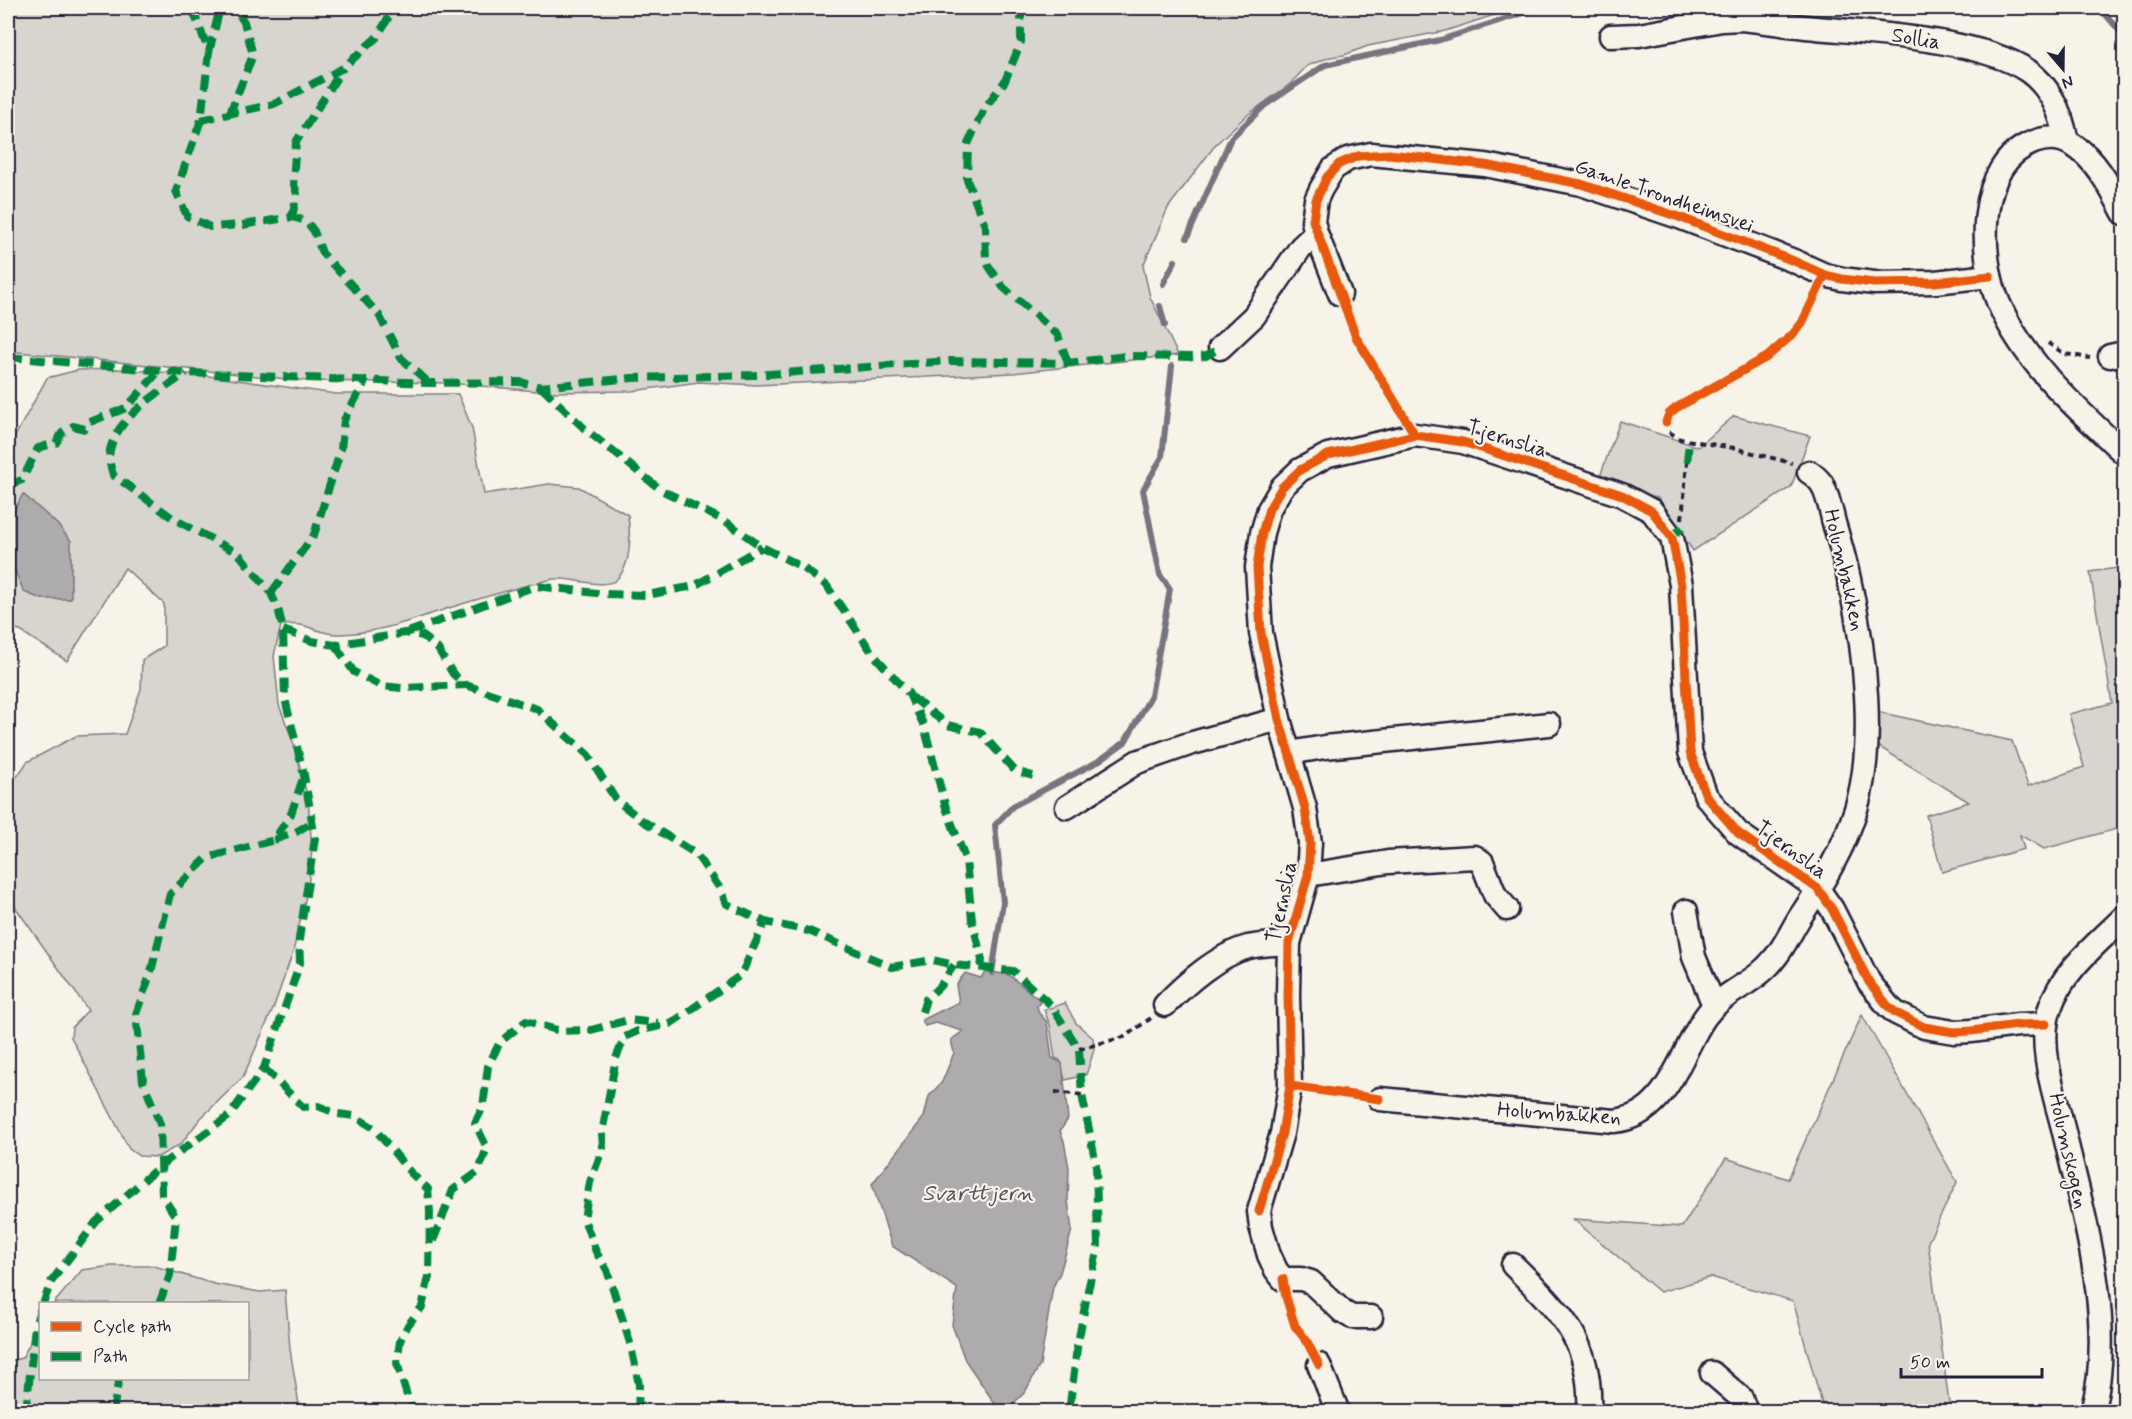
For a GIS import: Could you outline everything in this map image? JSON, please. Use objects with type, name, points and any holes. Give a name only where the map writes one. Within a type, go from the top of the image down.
[{"type":"street","name":"Sollia","points":[[1611,36],[1639,35],[1722,20],[1742,19],[1886,34],[1970,49],[2004,59],[2028,71],[2036,78],[2048,91],[2058,108],[2067,142]]},
{"type":"street","points":[[2124,213],[2092,162],[2067,142],[2050,138],[2029,144],[2013,155],[1999,174],[1990,200],[1984,230],[1984,244],[1990,276],[1999,304],[2023,346],[2048,378],[2124,453]]},
{"type":"street","name":"Gamle Trondheimsvei","points":[[1340,294],[1313,221],[1316,200],[1334,169],[1348,159],[1389,154],[1485,165],[1581,184],[1679,217],[1825,275],[1842,279],[1874,283],[1935,282],[1990,276]]},
{"type":"street","points":[[1220,348],[1254,316],[1301,247],[1316,232]]},
{"type":"street","name":"Tjernslia","points":[[1371,1317],[1352,1317],[1343,1312],[1311,1281],[1283,1279],[1276,1270],[1266,1248],[1259,1211],[1282,1133],[1290,1086],[1289,943],[1308,875],[1310,843],[1305,808],[1279,719],[1261,633],[1257,567],[1262,533],[1269,509],[1281,488],[1300,470],[1328,455],[1415,435],[1463,442],[1622,495],[1652,511],[1672,538],[1682,585],[1690,752],[1706,796],[1738,833],[1818,889],[1832,909],[1869,982],[1888,1006],[1911,1022],[1954,1032],[2046,1024]]},
{"type":"street","name":"Holumbakken","points":[[1380,1099],[1614,1121],[1627,1120],[1648,1107],[1670,1082],[1698,1029],[1714,1005],[1760,974],[1773,961],[1833,864],[1856,809],[1866,758],[1866,717],[1860,639],[1848,570],[1826,493],[1816,477],[1809,472]]},
{"type":"street","points":[[1067,807],[1137,762],[1189,744],[1279,719]]},
{"type":"street","points":[[1289,753],[1549,724]]},
{"type":"street","points":[[1308,875],[1388,862],[1475,857],[1482,862],[1495,895],[1507,909]]},
{"type":"street","points":[[1686,911],[1694,957],[1714,1005]]},
{"type":"street","name":"Holumskogen","points":[[2092,1412],[2100,1358],[2098,1303],[2082,1208],[2052,1082],[2046,1046],[2046,1024],[2050,1004],[2065,980],[2124,917]]},
{"type":"street","points":[[1165,1005],[1183,986],[1228,955],[1247,947],[1289,943]]},
{"type":"street","points":[[1513,1265],[1555,1307],[1580,1346],[1588,1384],[1589,1412]]},
{"type":"street","points":[[1319,1365],[1338,1412]]},
{"type":"street","points":[[1712,1373],[1741,1398],[1746,1412]]},
{"type":"path","points":[[2012,328],[2027,330],[2056,349],[2074,357],[2117,355]]},
{"type":"path","points":[[1667,418],[1668,432],[1680,439],[1776,458],[1802,466],[1809,472]]},
{"type":"path","points":[[1682,526],[1687,462]]},
{"type":"path","points":[[1079,1049],[1124,1037],[1140,1027],[1165,1005]]},
{"type":"path","points":[[1055,1092],[1082,1095]]},
{"type":"shaded area","points":[[8,8],[1516,8],[1445,31],[1368,46],[1307,66],[1290,84],[1246,116],[1216,144],[1168,208],[1143,266],[1150,297],[1178,355],[1013,373],[757,385],[699,382],[632,391],[547,392],[449,383],[308,381],[8,351]]},
{"type":"shaded area","points":[[117,369],[201,375],[336,394],[458,394],[472,428],[484,494],[549,484],[579,487],[628,515],[629,531],[628,558],[616,580],[610,583],[553,579],[367,632],[333,634],[300,625],[281,625],[274,656],[279,705],[295,747],[308,799],[312,849],[308,887],[293,952],[273,1009],[243,1077],[200,1119],[181,1144],[158,1157],[139,1156],[129,1149],[71,1037],[72,1027],[88,1010],[11,901],[8,886],[8,790],[27,762],[76,736],[125,734],[141,689],[142,660],[164,646],[164,604],[125,568],[67,661],[8,623],[8,449],[47,378],[78,370]]},
{"type":"shaded area","points":[[1734,416],[1810,436],[1791,487],[1693,551],[1658,498],[1599,479],[1620,421],[1698,447]]},
{"type":"shaded area","points":[[2124,567],[2124,827],[2044,849],[2020,835],[2024,849],[1942,872],[1926,815],[1969,802],[1876,745],[1873,711],[2012,741],[2028,786],[2084,767],[2069,714],[2112,703],[2090,572]]},
{"type":"shaded area","points":[[1065,1003],[1076,1023],[1093,1038],[1094,1050],[1086,1075],[1065,1080],[1060,1060],[1055,1058],[1050,1025],[1044,1010]]},
{"type":"shaded area","points":[[1862,1015],[1957,1182],[1928,1242],[1950,1411],[1824,1411],[1793,1301],[1711,1277],[1660,1292],[1573,1219],[1682,1227],[1726,1158],[1788,1179]]},
{"type":"shaded area","points":[[112,1266],[154,1266],[214,1284],[260,1292],[285,1290],[290,1349],[300,1411],[8,1411],[8,1361],[22,1358],[39,1326],[39,1380],[249,1380],[249,1302],[55,1302],[82,1270]]},
{"type":"water","points":[[23,494],[58,525],[71,541],[71,599],[41,599],[24,592],[8,554],[8,522]]},
{"type":"water","name":"Svarttjern","points":[[985,971],[1009,975],[1041,1001],[1037,1006],[1039,1013],[1047,1022],[1052,1058],[1062,1063],[1068,1119],[1060,1131],[1069,1168],[1068,1201],[1072,1230],[1060,1273],[1053,1287],[1040,1365],[1025,1392],[1005,1412],[1000,1411],[965,1360],[952,1325],[957,1288],[892,1246],[872,1184],[924,1117],[929,1096],[942,1082],[954,1053],[951,1040],[963,1031],[935,1023],[925,1026],[922,1020],[959,1002],[956,985],[965,973],[981,978]]},
{"type":"waterway","points":[[1187,238],[1231,138],[1264,106],[1325,65],[1440,40],[1539,8]]},
{"type":"waterway","points":[[2100,8],[2124,36]]},
{"type":"waterway","points":[[1163,284],[1175,261]]},
{"type":"waterway","points":[[1160,306],[1165,325]]},
{"type":"waterway","points":[[992,973],[1003,902],[995,825],[1013,806],[1097,762],[1125,742],[1151,696],[1170,589],[1160,575],[1143,490],[1162,457],[1172,366]]},
{"type":"marked path","points":[[192,8],[209,52],[201,120],[176,191],[187,216],[210,227],[242,225],[292,217],[306,221],[314,231],[322,253],[379,315],[401,358],[429,383]]},
{"type":"marked path","points":[[209,52],[218,16],[217,8]]},
{"type":"marked path","points":[[229,115],[253,55],[244,22],[235,8]]},
{"type":"marked path","points":[[201,120],[274,104],[343,68],[377,37],[390,15],[402,8]]},
{"type":"marked path","points":[[1015,8],[1021,14],[1021,42],[1005,81],[984,109],[968,144],[967,180],[985,226],[986,262],[1003,287],[1058,335],[1068,363]]},
{"type":"marked path","points":[[292,217],[297,194],[293,181],[296,142],[343,68]]},
{"type":"marked path","points":[[8,357],[186,373],[429,383],[520,382],[541,387],[632,378],[755,375],[950,361],[1068,363],[1125,356],[1192,357],[1206,356],[1220,348]]},
{"type":"marked path","points":[[8,485],[22,480],[38,448],[56,443],[62,433],[73,426],[85,429],[90,422],[126,408],[160,370]]},
{"type":"marked path","points":[[44,1302],[51,1282],[96,1222],[161,1165],[229,1116],[264,1068],[300,963],[299,939],[315,838],[304,775],[285,699],[283,630],[279,612],[271,593],[239,554],[174,519],[113,475],[109,462],[112,444],[127,419],[186,373]]},
{"type":"marked path","points":[[271,593],[314,535],[341,449],[344,420],[366,380]]},
{"type":"marked path","points":[[541,387],[585,429],[661,490],[725,521],[762,547],[802,567],[827,586],[873,654],[909,694],[924,726],[946,808],[966,861],[972,920],[982,960],[981,967]]},
{"type":"marked path","points":[[1687,462],[1689,442]]},
{"type":"marked path","points":[[1672,538],[1682,527]]},
{"type":"marked path","points":[[408,632],[536,586],[606,594],[647,595],[694,586],[762,547]]},
{"type":"marked path","points":[[283,630],[312,641],[335,645],[405,633],[423,636],[438,649],[453,674],[466,685],[537,709],[588,755],[616,800],[643,821],[696,854],[719,887],[727,904],[765,922],[809,931],[892,967],[932,960],[954,965],[1013,971],[1051,1005],[1079,1049],[1082,1095],[1096,1164],[1098,1248],[1077,1348],[1069,1412]]},
{"type":"marked path","points":[[335,645],[354,672],[381,686],[402,688],[466,685]]},
{"type":"marked path","points":[[912,697],[947,725],[980,732],[1015,771],[1033,776]]},
{"type":"marked path","points":[[160,1302],[170,1275],[176,1217],[162,1196],[160,1124],[143,1081],[136,1014],[151,972],[170,894],[207,858],[274,840],[291,814],[304,775]]},
{"type":"marked path","points":[[274,840],[296,832],[314,821]]},
{"type":"marked path","points":[[638,1412],[639,1385],[631,1346],[607,1270],[596,1252],[584,1219],[590,1182],[603,1148],[602,1133],[616,1058],[625,1037],[638,1031],[670,1024],[741,975],[765,922]]},
{"type":"marked path","points":[[922,1012],[926,999],[940,986],[954,965]]},
{"type":"marked path","points":[[433,1241],[453,1190],[478,1172],[487,1148],[475,1123],[483,1107],[488,1066],[500,1042],[526,1021],[560,1031],[591,1030],[628,1020],[658,1023]]},
{"type":"marked path","points":[[264,1068],[303,1107],[318,1106],[338,1114],[354,1116],[374,1128],[410,1172],[428,1189],[429,1277],[422,1307],[408,1325],[400,1341],[397,1363],[412,1412]]},
{"type":"marked path","points":[[26,1412],[35,1326],[39,1313]]},
{"type":"marked path","points":[[115,1412],[119,1380]]},
{"type":"cycle path","points":[[1415,435],[1356,337],[1313,221],[1316,200],[1327,177],[1339,164],[1358,156],[1389,154],[1485,165],[1581,184],[1679,217],[1825,275],[1842,279],[1874,283],[1935,282],[1990,276]]},
{"type":"cycle path","points":[[1666,422],[1669,414],[1676,408],[1767,357],[1793,334],[1802,323],[1825,275]]},
{"type":"cycle path","points":[[1259,1211],[1282,1133],[1290,1086],[1289,943],[1308,875],[1310,843],[1305,808],[1279,719],[1261,633],[1257,567],[1262,533],[1269,509],[1282,487],[1300,470],[1328,455],[1415,435],[1463,442],[1622,495],[1652,511],[1672,538],[1681,585],[1690,752],[1706,796],[1738,833],[1818,889],[1832,909],[1869,982],[1896,1013],[1924,1027],[1954,1032],[2046,1024]]},
{"type":"cycle path","points":[[1290,1086],[1380,1099]]},
{"type":"cycle path","points":[[1283,1279],[1295,1326],[1306,1340],[1319,1365]]}]
